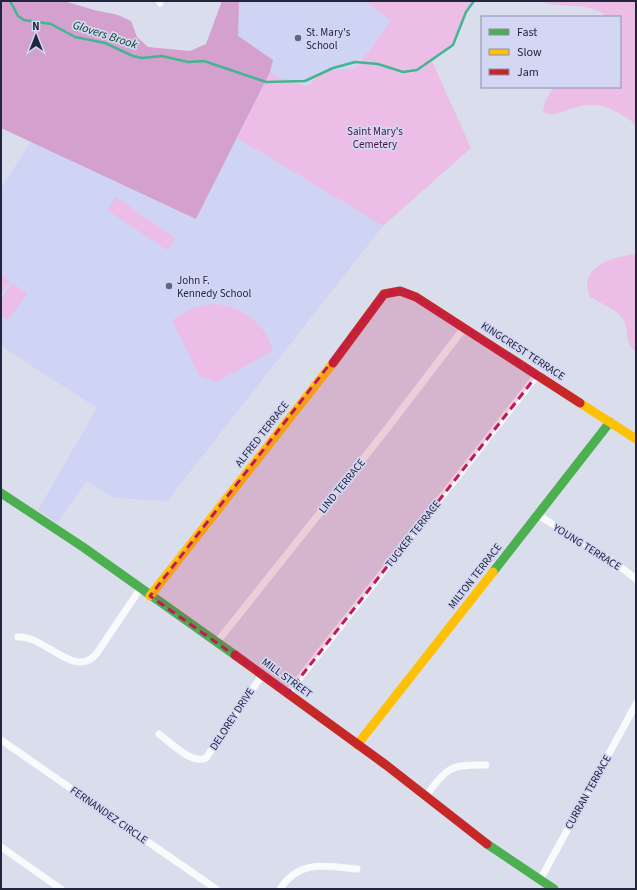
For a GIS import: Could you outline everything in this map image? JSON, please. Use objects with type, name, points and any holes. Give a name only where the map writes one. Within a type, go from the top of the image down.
[{"type":"street","name":"KINGCREST TERRACE","points":[[394,290],[404,290],[416,297],[538,374],[636,440]]},
{"type":"street","name":"ALFRED TERRACE","points":[[150,596],[326,373],[384,294],[394,290]]},
{"type":"street","name":"LIND TERRACE","points":[[217,642],[386,430],[464,328]]},
{"type":"street","name":"TUCKER TERRACE","points":[[288,693],[538,374]]},
{"type":"street","name":"MILTON TERRACE","points":[[358,745],[610,422]]},
{"type":"street","name":"MILL STREET","points":[[1,493],[83,547],[140,589],[262,674],[494,848],[554,889]]},
{"type":"street","name":"YOUNG TERRACE","points":[[538,515],[614,562],[636,579]]},
{"type":"street","points":[[18,638],[30,638],[38,641],[75,663],[86,662],[97,653],[140,589]]},
{"type":"street","name":"DELOREY DRIVE","points":[[159,734],[191,757],[199,760],[206,758],[262,674]]},
{"type":"street","name":"CURRAN TERRACE","points":[[540,880],[636,704]]},
{"type":"street","name":"FERNANDEZ CIRCLE","points":[[1,740],[216,889]]},
{"type":"street","points":[[426,796],[443,773],[448,769],[459,766],[486,765]]},
{"type":"street","points":[[1,847],[61,889]]},
{"type":"street","points":[[280,889],[285,881],[295,872],[306,867],[331,866],[357,869]]},
{"type":"highlighted area","points":[[404,290],[538,374],[288,693],[150,596],[384,294]]},
{"type":"shaded area","points":[[1,1],[64,1],[118,15],[131,21],[137,37],[148,47],[190,51],[206,44],[222,1],[239,1],[238,36],[273,60],[270,72],[196,219],[1,128]]},
{"type":"shaded area","name":"St. Mary's School","points":[[226,1],[365,1],[391,21],[356,68],[325,71],[310,84],[302,85],[291,80],[281,79],[275,74],[267,73],[245,60]]},
{"type":"shaded area","name":"John F. Kennedy School","points":[[237,138],[383,226],[167,501],[114,498],[87,481],[57,523],[38,510],[97,408],[1,346],[1,188],[32,140],[196,219]]},
{"type":"green space","name":"Saint Mary's Cemetery","points":[[365,1],[474,1],[466,12],[453,45],[432,61],[471,148],[383,226],[237,138],[270,72],[281,79],[288,79],[305,86],[310,84],[323,72],[356,68],[391,21]]},
{"type":"green space","points":[[539,1],[636,1],[636,127],[625,117],[608,108],[597,105],[580,106],[555,114],[543,112],[545,101],[553,88],[621,88],[621,16],[606,16],[600,12],[583,7],[548,4]]},
{"type":"green space","points":[[116,197],[175,238],[167,250],[107,210]]},
{"type":"green space","points":[[636,254],[636,352],[629,344],[623,319],[617,312],[589,296],[587,284],[589,276],[599,265],[621,256]]},
{"type":"green space","points":[[1,275],[10,281],[1,293]]},
{"type":"green space","points":[[12,283],[27,293],[8,320],[1,316],[1,299]]},
{"type":"green space","points":[[215,304],[235,309],[252,318],[265,333],[273,351],[216,382],[199,376],[172,320],[192,308]]},
{"type":"waterway","name":"Glovers Brook","points":[[10,1],[18,16],[24,20],[51,24],[75,37],[105,43],[133,56],[142,58],[162,56],[188,62],[204,61],[266,82],[305,81],[333,68],[355,62],[378,64],[403,72],[417,70],[453,45],[466,12],[474,1]]},
{"type":"traffic: fast","points":[[493,572],[610,422]]},
{"type":"traffic: fast","points":[[1,493],[83,547],[235,655]]},
{"type":"traffic: fast","points":[[487,844],[554,889]]},
{"type":"traffic: slow","points":[[150,596],[333,363]]},
{"type":"traffic: slow","points":[[580,403],[636,439]]},
{"type":"traffic: slow","points":[[357,745],[493,572]]},
{"type":"traffic: jam","points":[[333,363],[384,294],[400,291],[416,297],[580,403]]},
{"type":"traffic: jam","points":[[235,655],[386,765],[487,844]]},
{"type":"place","name":"St. Mary's School","points":[[298,38]]},
{"type":"place","name":"John F. Kennedy School","points":[[169,286]]}]
